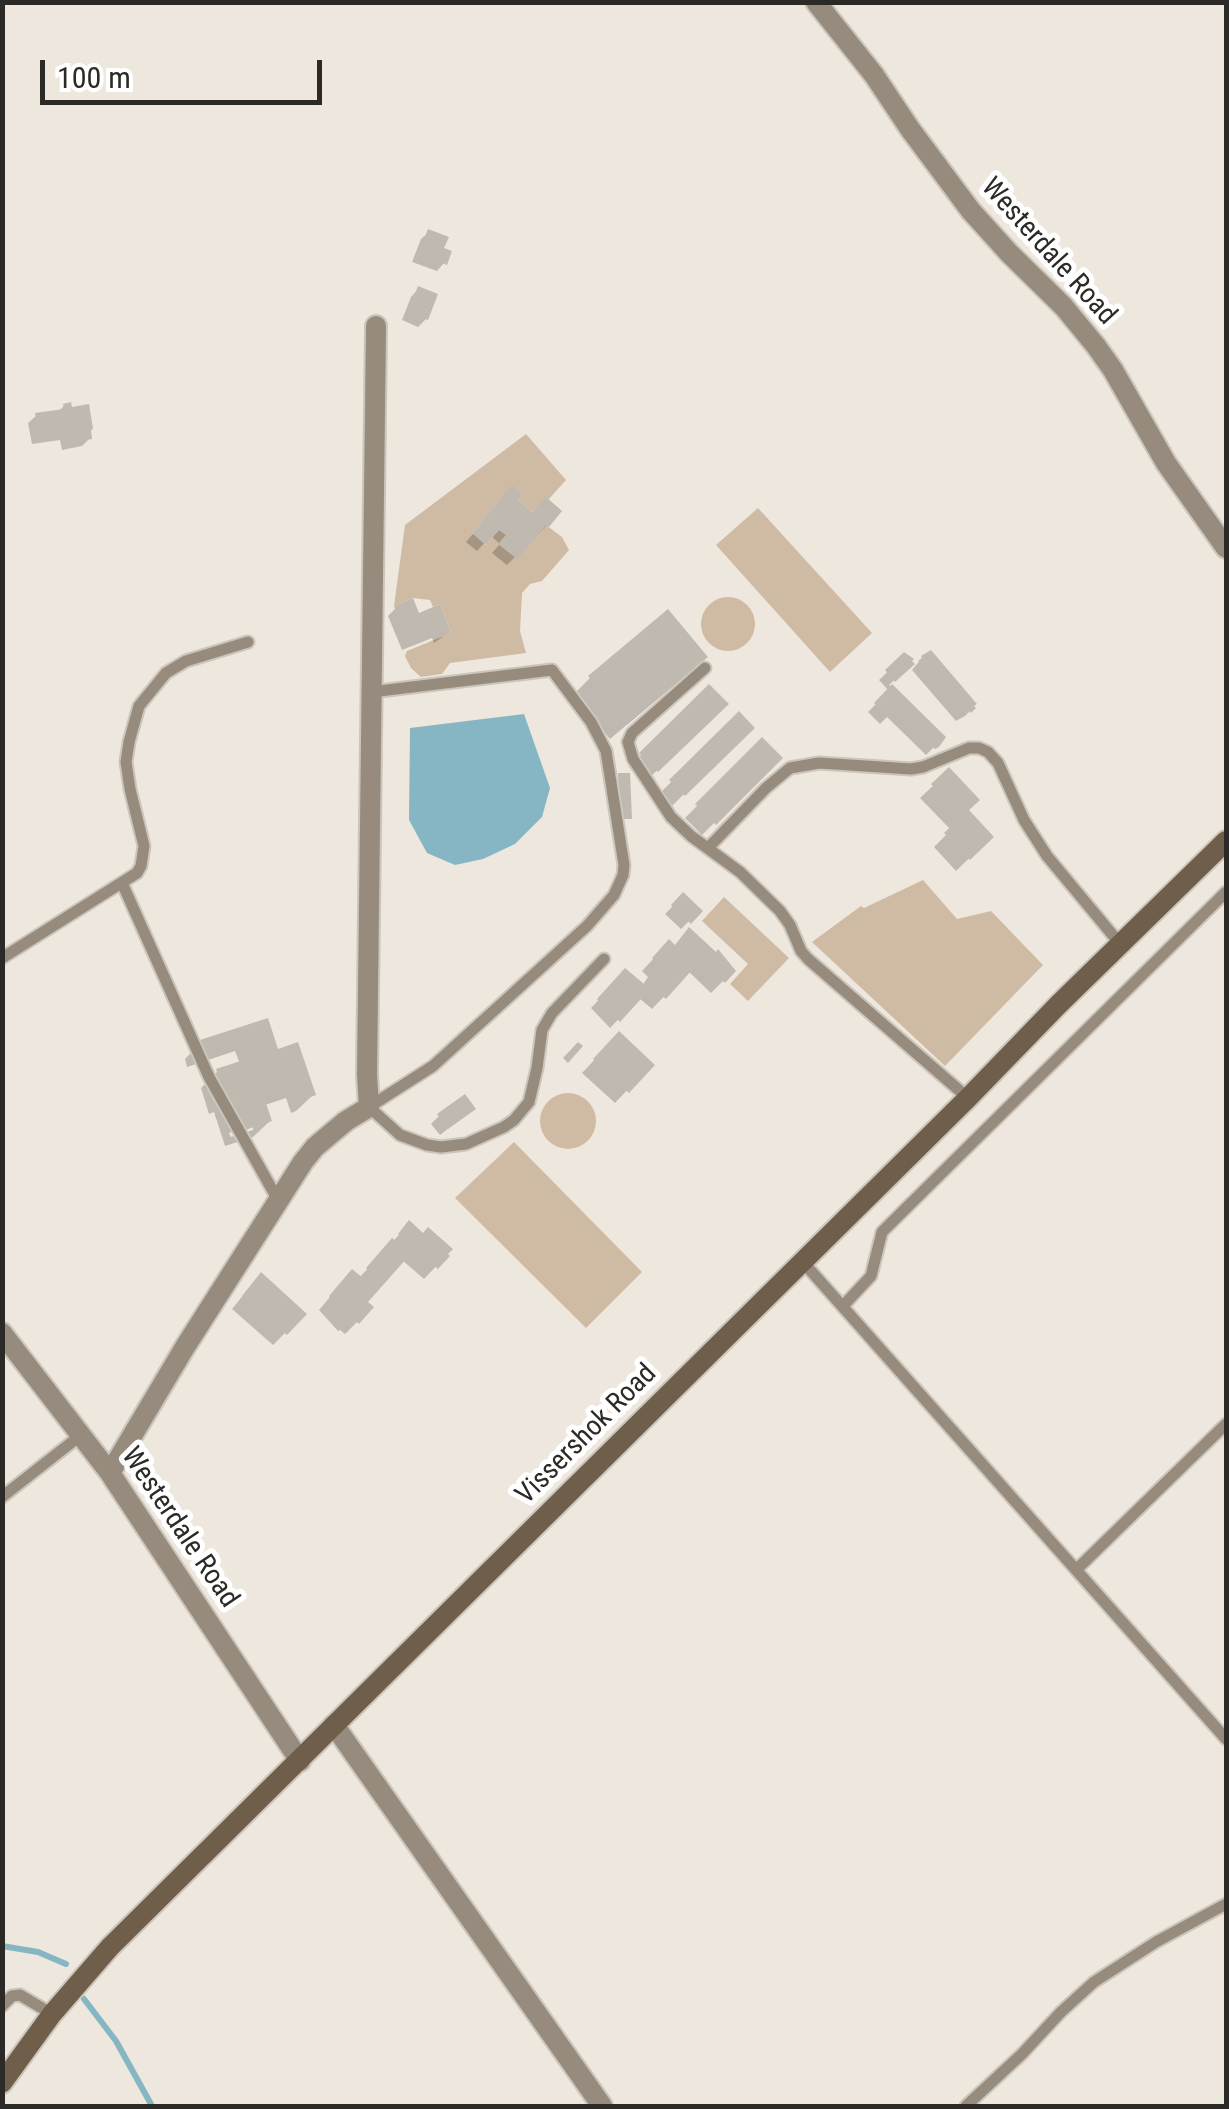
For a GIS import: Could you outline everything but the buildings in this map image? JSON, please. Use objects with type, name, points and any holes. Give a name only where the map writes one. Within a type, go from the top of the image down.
[{"type":"main road","name":"Vissershok Road","points":[[2,2083],[52,2014],[110,1946],[1226,841]]},
{"type":"street","name":"Westerdale Road","points":[[816,2],[874,75],[971,211],[1096,346],[1166,463],[1226,548]]},
{"type":"street","points":[[110,1473],[185,1347],[314,1147],[369,1107],[376,326]]},
{"type":"street","name":"Westerdale Road","points":[[2,1332],[110,1473],[300,1761]]},
{"type":"street","points":[[334,1725],[602,2106]]},
{"type":"lane","points":[[2,958],[137,873],[144,846],[126,762],[140,706],[166,672],[186,661],[248,642]]},
{"type":"lane","points":[[705,668],[632,733],[628,742],[633,759],[671,817],[780,910],[808,959],[968,1098]]},
{"type":"lane","points":[[371,692],[552,670],[591,722],[606,750],[624,865],[614,895],[587,926],[433,1066],[369,1107],[400,1136],[427,1145],[466,1144],[504,1127],[529,1102],[542,1030],[560,1004],[604,959]]},
{"type":"lane","points":[[708,848],[790,768],[819,763],[911,769],[979,748],[998,763],[1024,820],[1047,856],[1121,945]]},
{"type":"lane","points":[[122,883],[209,1077],[278,1200]]},
{"type":"lane","points":[[843,1306],[872,1276],[882,1232],[1226,892]]},
{"type":"lane","points":[[803,1262],[1226,1739]]},
{"type":"lane","points":[[1076,1570],[1226,1424]]},
{"type":"lane","points":[[2,1497],[81,1435]]},
{"type":"lane","points":[[966,2106],[1094,1982],[1226,1904]]},
{"type":"lane","points":[[2,2006],[20,1994],[52,2014]]},
{"type":"shaded area","points":[[526,434],[566,480],[532,512],[518,500],[523,494],[512,486],[472,533],[486,545],[499,530],[506,535],[499,544],[546,525],[562,537],[569,550],[542,581],[530,584],[522,593],[520,631],[526,653],[450,663],[442,674],[421,677],[411,668],[405,656],[407,651],[451,633],[440,604],[433,607],[430,600],[413,598],[394,606],[405,525]]},
{"type":"shaded area","points":[[758,508],[872,633],[830,672],[716,545]]},
{"type":"shaded area","points":[[728,597],[747,605],[755,624],[747,643],[728,651],[709,643],[701,624],[709,605]]},
{"type":"shaded area","points":[[923,880],[957,919],[991,911],[1043,965],[945,1066],[812,942],[861,906],[864,908]]},
{"type":"shaded area","points":[[724,897],[789,958],[748,1001],[730,984],[748,964],[702,921]]},
{"type":"shaded area","points":[[568,1093],[588,1101],[596,1121],[588,1141],[568,1149],[548,1141],[540,1121],[548,1101]]},
{"type":"shaded area","points":[[514,1142],[642,1272],[586,1328],[455,1198]]},
{"type":"water","points":[[524,714],[550,788],[542,817],[515,844],[483,859],[455,865],[427,853],[409,820],[410,728]]},
{"type":"waterway","points":[[2,1946],[38,1952],[66,1964]]},
{"type":"waterway","points":[[84,1999],[116,2041],[152,2106]]}]
